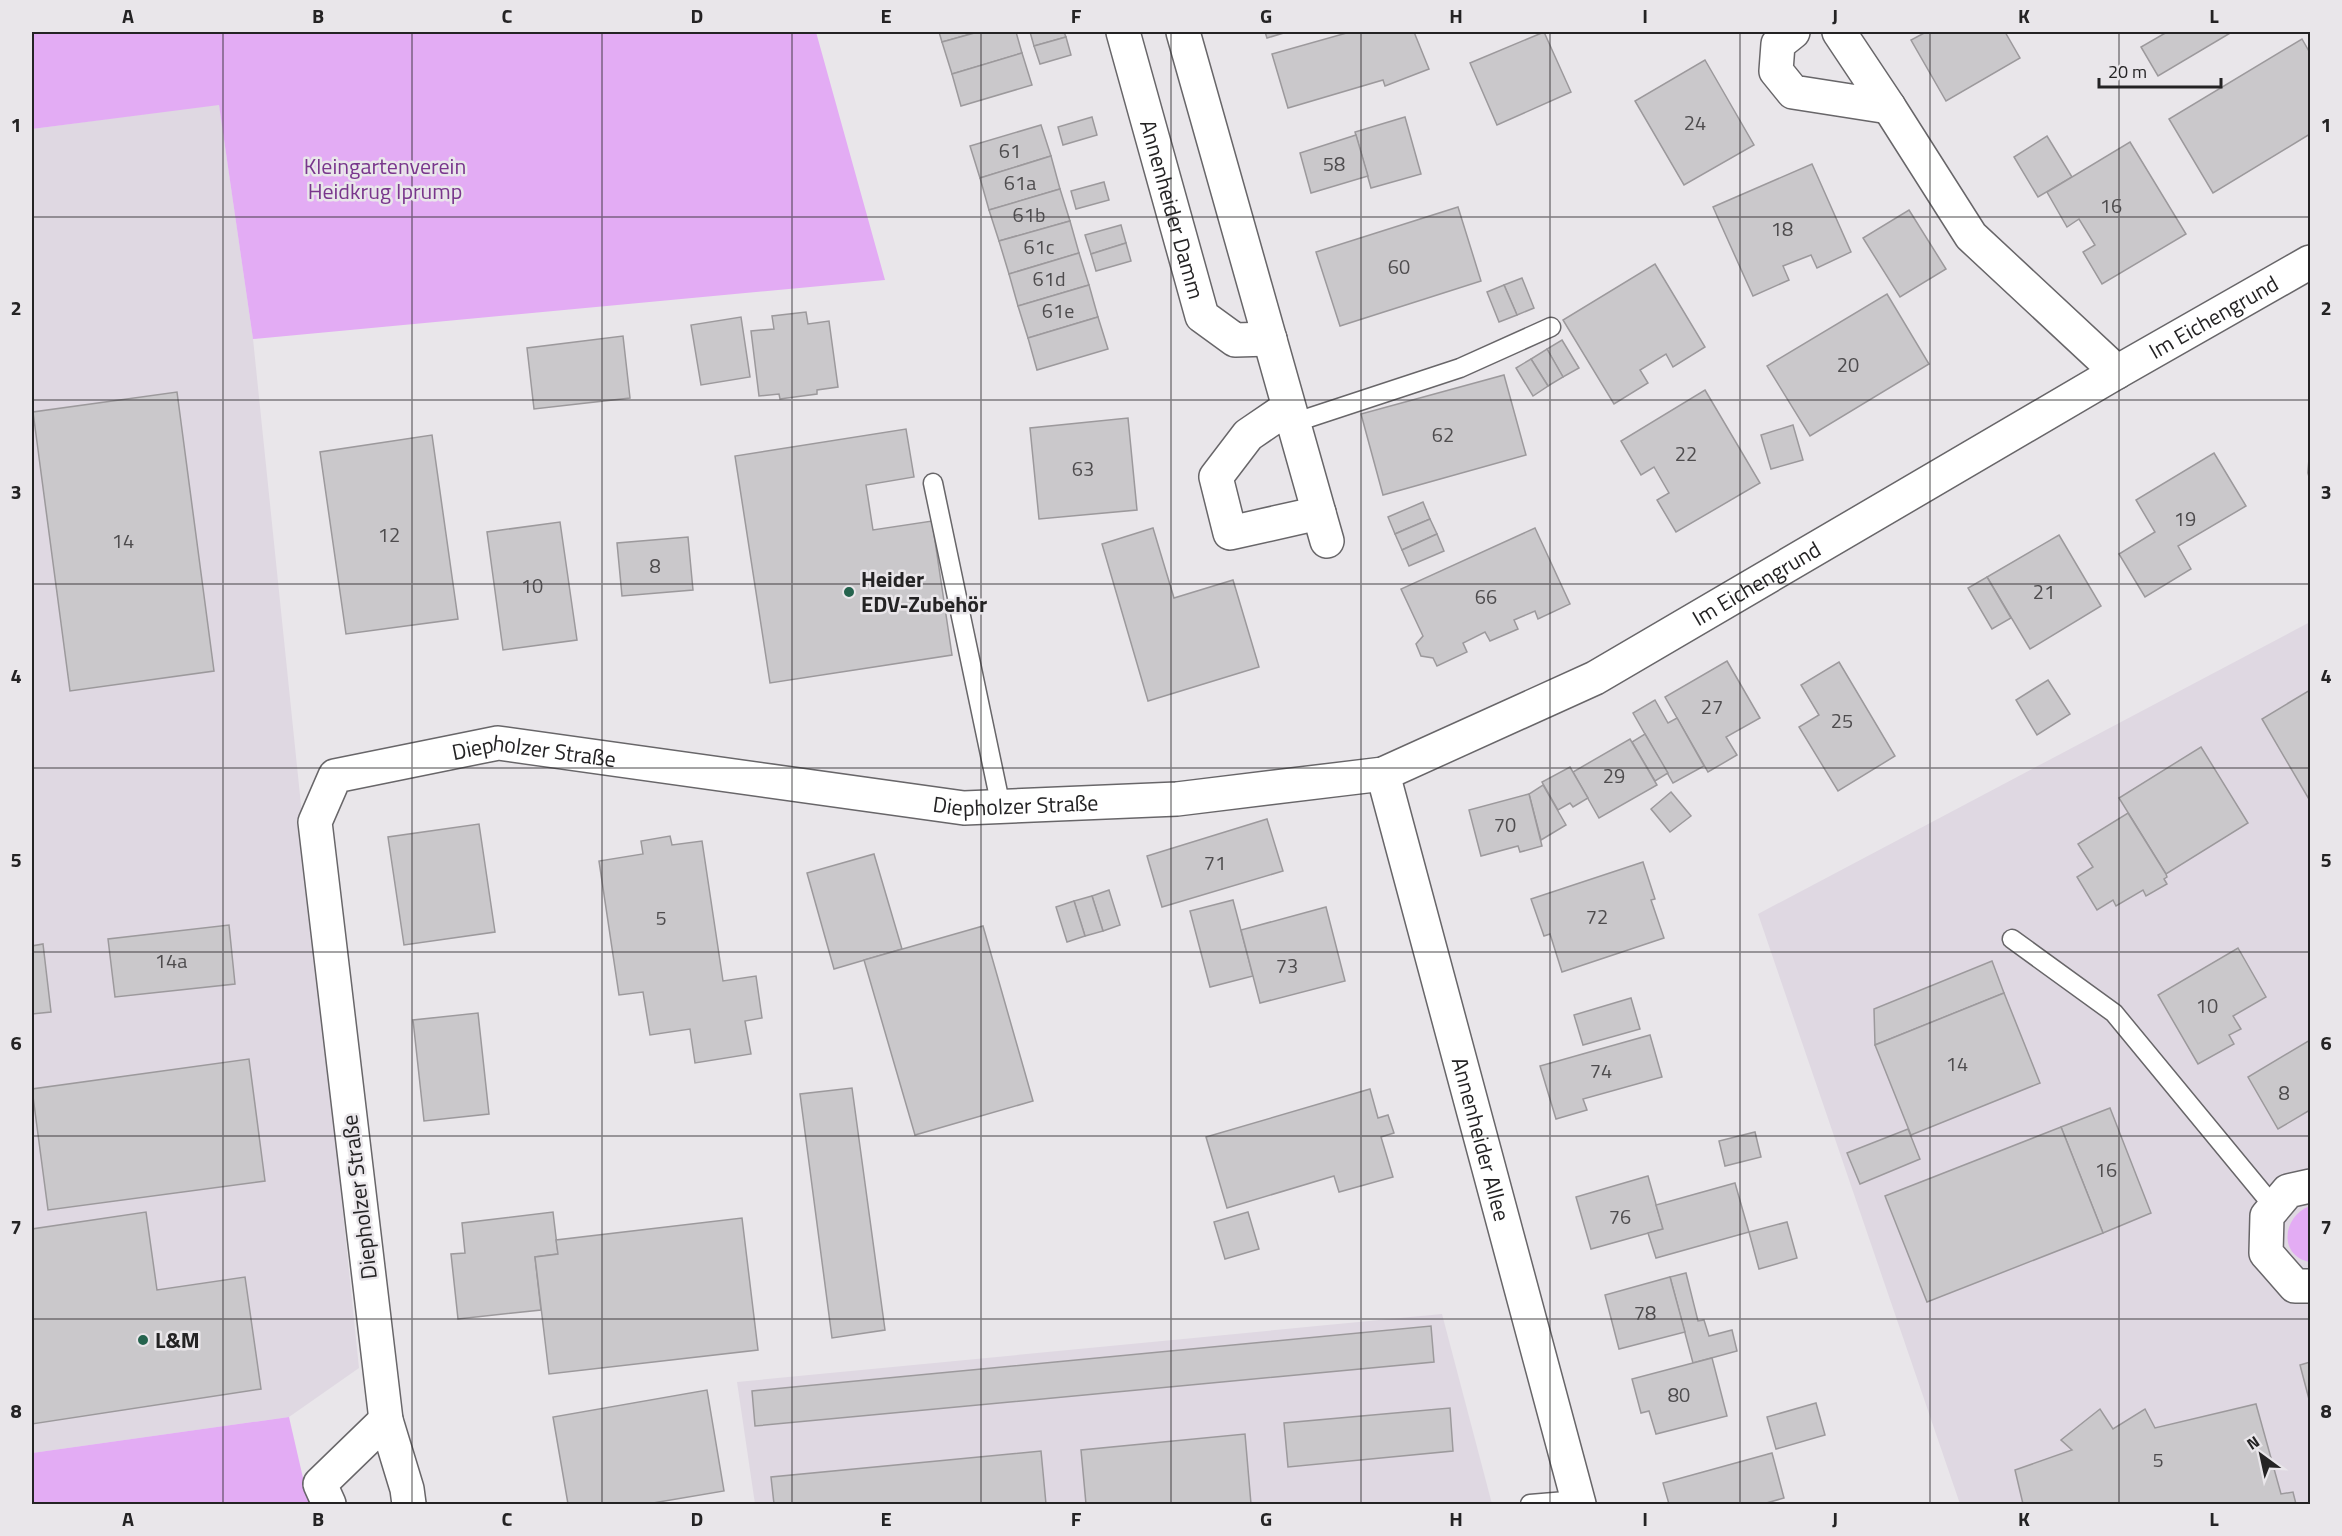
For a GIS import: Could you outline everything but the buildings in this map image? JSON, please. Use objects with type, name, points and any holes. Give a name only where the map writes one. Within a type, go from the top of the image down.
[{"type":"street","name":"Annenheider Damm","points":[[1123,32],[1202,316],[1235,340],[1270,339]]},
{"type":"street","points":[[1183,32],[1323,527],[1230,533],[1216,477],[1248,435],[1291,415]]},
{"type":"street","points":[[1793,32],[1778,44],[1776,71],[1793,92],[1889,107]]},
{"type":"street","points":[[1839,32],[1971,236],[2117,372]]},
{"type":"street","name":"Im Eichengrund","points":[[1383,774],[1595,678],[2117,372],[2310,262]]},
{"type":"street","name":"Diepholzer Straße","points":[[409,1504],[407,1489],[386,1420],[315,822],[335,776],[498,743],[964,808],[1177,799],[1383,774]]},
{"type":"street","name":"Annenheider Allee","points":[[1383,774],[1578,1502]]},
{"type":"street","points":[[2310,1186],[2288,1191],[2267,1216],[2266,1253],[2295,1286],[2310,1286]]},
{"type":"street","points":[[329,1504],[320,1484],[386,1420]]},
{"type":"lane","points":[[1291,415],[1460,368],[1551,327]]},
{"type":"lane","points":[[933,483],[1002,807]]},
{"type":"lane","points":[[2012,939],[2114,1014],[2274,1207]]},
{"type":"lane","points":[[1530,1504],[1578,1502]]},
{"type":"shaded area","points":[[219,104],[253,339],[359,1368],[289,1417],[32,1453],[32,129]]},
{"type":"shaded area","points":[[2310,622],[2310,1504],[1960,1504],[1758,914]]},
{"type":"shaded area","points":[[1442,1314],[1492,1504],[755,1504],[737,1382]]},
{"type":"green space","name":"Kleingartenverein Heidkrug Iprump","points":[[32,32],[816,32],[885,280],[253,339],[219,105],[32,129]]},
{"type":"green space","points":[[2310,1206],[2310,1262],[2293,1252],[2288,1236],[2289,1227],[2294,1218]]},
{"type":"green space","points":[[289,1417],[309,1504],[32,1504],[32,1453]]},
{"type":"place","name":"Heider EDV-Zubehör","points":[[849,592]]},
{"type":"place","name":"L&M","points":[[143,1340]]}]
